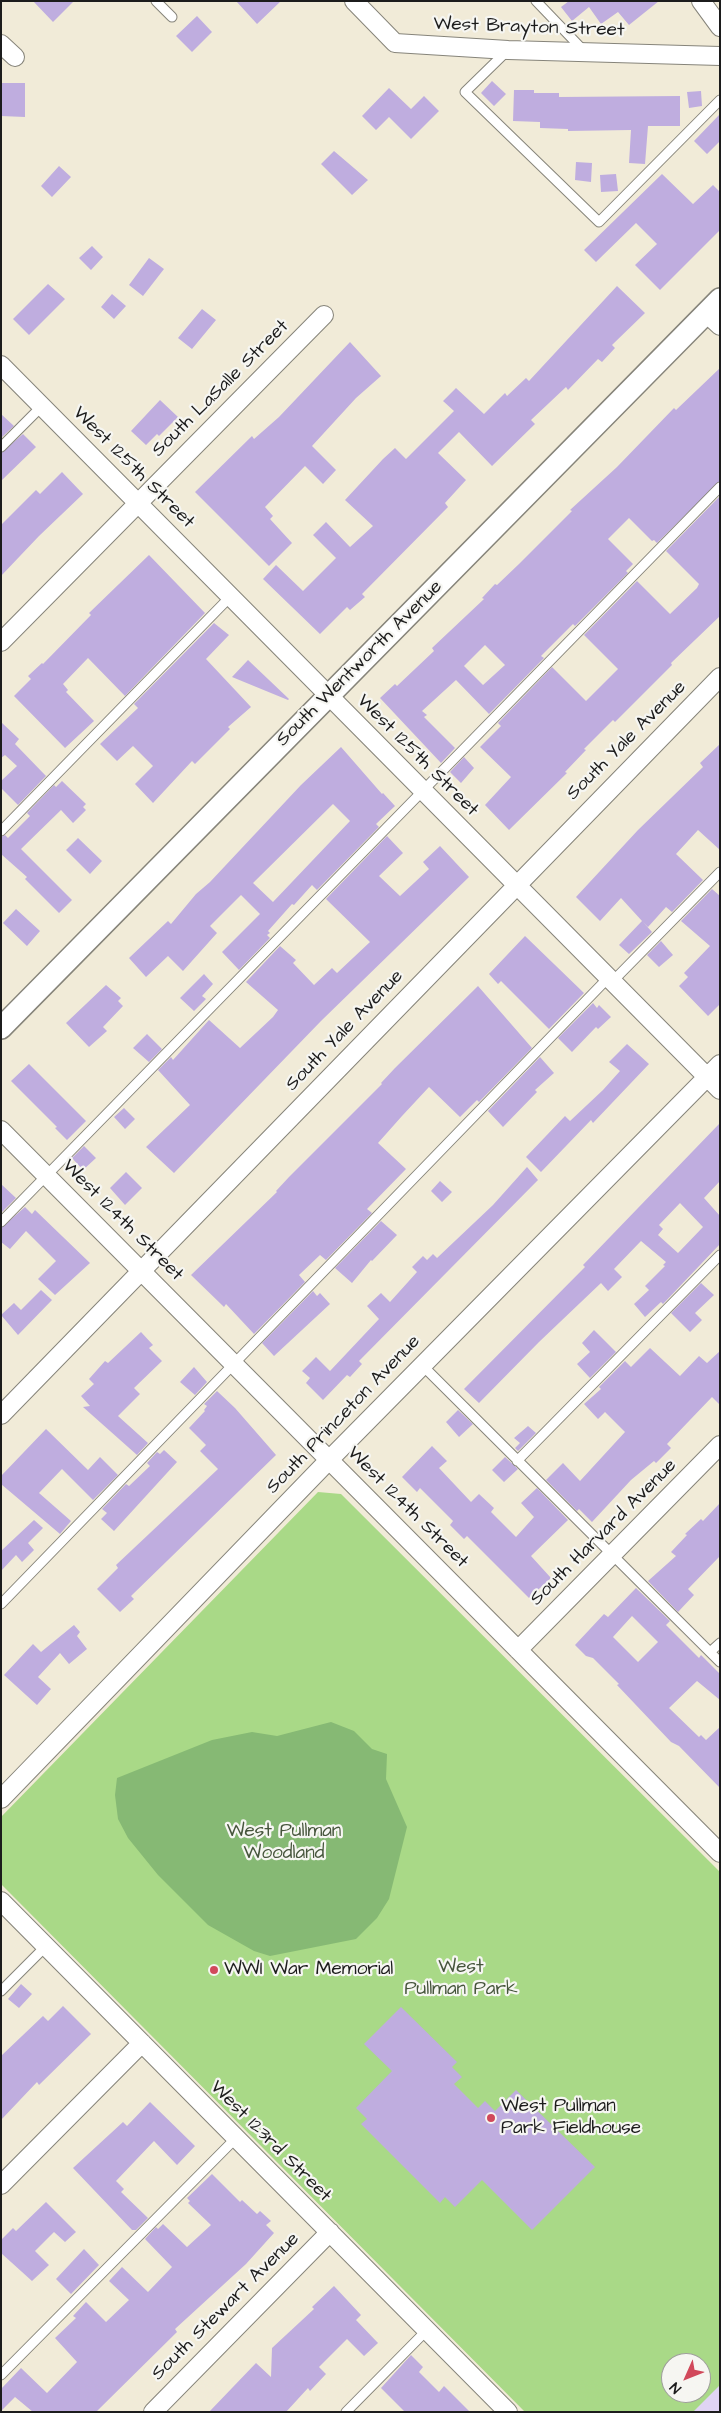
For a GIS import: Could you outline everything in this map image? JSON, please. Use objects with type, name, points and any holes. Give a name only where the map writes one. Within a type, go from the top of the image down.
[{"type":"street","name":"West Brayton Street","points":[[354,1],[395,43],[508,50],[720,56]]},
{"type":"street","points":[[701,1],[720,26]]},
{"type":"street","points":[[1,44],[8,57]]},
{"type":"street","name":"South Wentworth Avenue","points":[[1,1028],[328,697],[715,313]]},
{"type":"street","name":"South LaSalle Street","points":[[1,642],[324,315]]},
{"type":"street","name":"West 125th Street","points":[[1,365],[328,697],[720,1090]]},
{"type":"street","name":"South Yale Avenue","points":[[1,1415],[720,677]]},
{"type":"street","name":"South Princeton Avenue","points":[[1,1800],[329,1460],[720,1064]]},
{"type":"street","name":"West 124th Street","points":[[1,1130],[518,1650],[717,1844]]},
{"type":"street","name":"South Harvard Avenue","points":[[518,1650],[720,1445]]},
{"type":"street","name":"West 123rd Street","points":[[1,1902],[508,2412]]},
{"type":"street","points":[[1,2185],[142,2043]]},
{"type":"street","name":"South Stewart Avenue","points":[[153,2412],[330,2232]]},
{"type":"lane","points":[[156,1],[172,17]]},
{"type":"lane","points":[[536,1],[585,52]]},
{"type":"lane","points":[[508,50],[465,92],[599,222],[720,100]]},
{"type":"lane","points":[[1,447],[42,406]]},
{"type":"lane","points":[[1,1222],[720,487]]},
{"type":"lane","points":[[1,831],[230,597]]},
{"type":"lane","points":[[1,1604],[610,980],[720,872]]},
{"type":"lane","points":[[518,1461],[720,1255]]},
{"type":"lane","points":[[422,1365],[720,1662]]},
{"type":"lane","points":[[710,1652],[720,1643]]},
{"type":"lane","points":[[1,1991],[46,1946]]},
{"type":"lane","points":[[1,2375],[236,2138]]},
{"type":"lane","points":[[346,2412],[427,2330]]},
{"type":"shaded area","points":[[720,2383],[720,2412],[692,2412],[701,2403],[711,2403],[711,2392]]},
{"type":"green space","name":"West Pullman Park","points":[[318,1492],[341,1494],[720,1872],[720,2385],[711,2394],[711,2353],[661,2353],[661,2403],[702,2403],[693,2412],[525,2412],[1,1884],[1,1817]]},
{"type":"green space","name":"West Pullman Woodland","points":[[331,1722],[354,1731],[372,1749],[387,1754],[386,1779],[407,1827],[389,1899],[377,1918],[356,1939],[270,1956],[254,1951],[208,1925],[158,1875],[128,1838],[118,1819],[115,1795],[117,1778],[212,1740],[252,1732],[277,1736]]},
{"type":"building","points":[[33,1],[74,1],[53,22]]},
{"type":"building","points":[[236,1],[281,1],[257,24]]},
{"type":"building","points":[[569,1],[659,1],[629,25],[618,12],[601,24],[589,7],[572,21],[561,7]]},
{"type":"building","points":[[197,16],[212,32],[192,52],[176,36]]},
{"type":"building","points":[[492,81],[506,94],[494,106],[481,93]]},
{"type":"building","points":[[1,83],[25,83],[25,117],[1,116]]},
{"type":"building","points":[[389,88],[411,109],[424,96],[439,111],[411,139],[389,117],[376,130],[362,116]]},
{"type":"building","points":[[514,90],[534,90],[534,93],[559,93],[559,97],[680,96],[680,126],[648,126],[645,164],[629,163],[631,130],[568,131],[568,129],[540,128],[540,122],[513,121]]},
{"type":"building","points":[[701,91],[702,106],[689,108],[687,92]]},
{"type":"building","points":[[720,114],[720,141],[707,154],[694,141]]},
{"type":"building","points":[[334,151],[368,180],[352,195],[321,164]]},
{"type":"building","points":[[576,162],[592,163],[591,182],[575,180]]},
{"type":"building","points":[[59,166],[71,177],[52,197],[41,186]]},
{"type":"building","points":[[616,174],[618,191],[601,192],[600,175]]},
{"type":"building","points":[[662,174],[693,204],[713,185],[720,192],[720,230],[660,290],[635,265],[657,244],[636,223],[596,262],[584,250]]},
{"type":"building","points":[[92,246],[103,257],[91,270],[79,258]]},
{"type":"building","points":[[149,258],[164,269],[143,296],[129,285]]},
{"type":"building","points":[[48,284],[65,299],[29,335],[13,319]]},
{"type":"building","points":[[617,286],[645,313],[612,345],[615,348],[602,362],[598,359],[568,390],[566,387],[531,420],[535,424],[492,466],[459,432],[438,453],[466,480],[445,503],[448,507],[362,594],[365,597],[350,610],[347,607],[320,634],[263,579],[276,565],[303,591],[336,558],[313,535],[326,522],[350,547],[373,526],[345,500],[395,448],[406,459],[454,411],[443,401],[456,388],[484,414],[505,393],[507,396],[526,378],[529,381]]},
{"type":"building","points":[[112,294],[126,306],[114,319],[101,307]]},
{"type":"building","points":[[202,309],[216,320],[192,349],[178,338]]},
{"type":"building","points":[[350,342],[381,376],[356,398],[312,446],[336,470],[323,484],[305,466],[265,507],[273,516],[270,519],[292,543],[269,566],[195,492],[252,436],[254,439],[279,417]]},
{"type":"building","points":[[720,368],[720,481],[657,543],[654,540],[652,541],[629,518],[608,539],[633,564],[626,571],[628,573],[575,626],[573,624],[541,656],[544,658],[489,714],[456,680],[422,711],[427,715],[424,717],[455,748],[441,763],[380,698],[395,684],[397,686],[434,651],[432,648],[484,599],[482,598],[495,584],[497,585],[519,564],[572,511],[570,510],[617,467],[674,408],[676,410]],"holes":[[[485,645],[505,665],[483,685],[464,666]]]},
{"type":"building","points":[[160,400],[178,417],[159,436],[157,434],[146,445],[131,431]]},
{"type":"building","points":[[1,414],[14,426],[1,438]]},
{"type":"building","points":[[23,434],[36,447],[1,481],[1,453]]},
{"type":"building","points":[[62,472],[83,494],[1,576],[1,525],[36,490],[40,494]]},
{"type":"building","points":[[720,496],[720,616],[671,663],[672,665],[615,722],[613,720],[584,749],[586,750],[565,772],[567,773],[509,830],[485,805],[511,777],[480,747],[501,726],[498,723],[552,667],[586,701],[618,669],[584,635],[637,581],[670,614],[697,588],[699,584],[666,551]]},
{"type":"building","points":[[149,555],[205,613],[125,696],[88,658],[63,684],[68,690],[66,692],[94,721],[65,748],[14,696],[31,679],[28,676],[43,664],[91,615],[89,613]]},
{"type":"building","points":[[214,623],[229,635],[206,659],[251,707],[228,727],[230,729],[195,764],[192,761],[153,803],[135,784],[153,766],[133,746],[117,761],[100,744],[138,708],[134,704]]},
{"type":"building","points":[[248,660],[289,699],[232,677]]},
{"type":"building","points":[[1,722],[19,739],[15,744],[46,776],[18,805],[1,788],[1,781],[17,766],[5,755],[1,758]]},
{"type":"building","points":[[720,744],[720,850],[698,830],[676,854],[703,880],[672,912],[666,907],[648,927],[643,922],[652,932],[629,954],[619,945],[642,921],[621,898],[600,921],[576,897],[638,830],[703,767],[700,763]]},
{"type":"building","points":[[341,747],[395,806],[376,824],[379,827],[317,890],[312,885],[294,905],[292,904],[268,931],[270,933],[267,935],[270,938],[239,970],[222,952],[260,914],[241,895],[210,926],[217,933],[183,971],[168,956],[146,977],[129,958],[168,921],[171,924],[196,894],[210,882],[301,785]],"holes":[[[333,804],[350,821],[273,902],[253,883]]]},
{"type":"building","points":[[464,757],[474,768],[461,783],[450,772]]},
{"type":"building","points":[[62,781],[86,804],[83,807],[86,810],[73,823],[61,810],[21,849],[72,900],[59,913],[25,879],[27,877],[1,854],[1,837],[5,835],[8,838],[30,816],[27,813],[54,785],[56,787]]},
{"type":"building","points":[[387,836],[403,853],[379,876],[400,896],[429,869],[423,862],[440,846],[469,877],[321,1021],[174,1173],[146,1147],[190,1105],[158,1070],[171,1057],[173,1060],[209,1020],[240,1048],[273,1017],[278,1010],[246,982],[280,946],[296,960],[293,963],[314,985],[332,968],[337,973],[370,942],[326,899]]},
{"type":"building","points":[[78,838],[102,861],[90,874],[66,850]]},
{"type":"building","points":[[712,889],[720,896],[720,1004],[708,1016],[679,986],[688,977],[684,973],[710,946],[681,921]]},
{"type":"building","points":[[16,909],[40,931],[27,946],[3,923]]},
{"type":"building","points":[[525,936],[584,993],[549,1029],[501,981],[498,984],[489,974]]},
{"type":"building","points":[[661,941],[673,955],[659,967],[647,955]]},
{"type":"building","points":[[204,974],[213,984],[202,996],[206,999],[194,1011],[180,998]]},
{"type":"building","points":[[106,985],[121,998],[118,1001],[123,1006],[103,1027],[107,1031],[89,1047],[66,1023]]},
{"type":"building","points":[[478,986],[532,1048],[479,1102],[477,1100],[460,1117],[429,1087],[378,1143],[406,1169],[367,1209],[372,1213],[326,1260],[320,1255],[299,1275],[305,1282],[254,1334],[226,1304],[224,1307],[191,1275],[277,1192],[289,1177],[382,1084],[395,1068]]},
{"type":"building","points":[[593,1003],[597,1008],[599,1005],[611,1017],[598,1029],[596,1027],[572,1052],[558,1038]]},
{"type":"building","points":[[147,1034],[162,1049],[149,1062],[133,1048]]},
{"type":"building","points":[[627,1044],[649,1064],[593,1123],[591,1120],[541,1172],[526,1157],[565,1116],[570,1121],[620,1071],[609,1062]]},
{"type":"building","points":[[540,1057],[554,1073],[535,1090],[537,1092],[503,1127],[488,1111]]},
{"type":"building","points":[[29,1064],[86,1121],[67,1140],[55,1128],[57,1127],[11,1081]]},
{"type":"building","points":[[124,1108],[135,1119],[125,1129],[114,1117]]},
{"type":"building","points":[[720,1123],[720,1181],[704,1198],[720,1216],[720,1244],[663,1304],[661,1302],[645,1317],[634,1304],[649,1290],[645,1286],[665,1266],[663,1265],[666,1262],[641,1241],[614,1269],[622,1277],[608,1291],[601,1283],[479,1403],[464,1389],[585,1267],[583,1265]],"holes":[[[680,1203],[703,1227],[678,1253],[658,1235],[663,1229],[659,1225]]]},
{"type":"building","points":[[84,1146],[96,1158],[83,1170],[72,1158]]},
{"type":"building","points":[[527,1167],[538,1180],[359,1361],[362,1364],[350,1377],[347,1375],[323,1400],[306,1383],[310,1378],[302,1371],[316,1357],[330,1371],[379,1319],[367,1306],[381,1293],[390,1302],[417,1272],[412,1267],[423,1256],[427,1260],[433,1254],[437,1258],[493,1205]]},
{"type":"building","points":[[126,1172],[142,1188],[125,1205],[110,1188]]},
{"type":"building","points":[[440,1181],[452,1192],[442,1202],[431,1191]]},
{"type":"building","points":[[1,1184],[16,1198],[1,1213]]},
{"type":"building","points":[[25,1207],[32,1214],[35,1210],[90,1263],[55,1295],[38,1279],[56,1261],[26,1231],[10,1249],[1,1242],[1,1228]]},
{"type":"building","points":[[381,1221],[397,1235],[371,1260],[352,1283],[335,1268]]},
{"type":"building","points":[[701,1283],[714,1295],[695,1313],[702,1320],[690,1332],[671,1313]]},
{"type":"building","points":[[41,1290],[52,1300],[18,1335],[1,1315],[14,1303],[21,1310]]},
{"type":"building","points":[[313,1291],[317,1296],[320,1293],[330,1304],[274,1356],[262,1343]]},
{"type":"building","points":[[594,1330],[616,1352],[590,1378],[577,1364],[590,1352],[582,1343]]},
{"type":"building","points":[[141,1332],[153,1345],[149,1348],[162,1361],[134,1388],[140,1394],[118,1416],[148,1443],[137,1455],[83,1407],[90,1406],[81,1396],[94,1384],[89,1379],[105,1361],[108,1363]]},
{"type":"building","points":[[650,1348],[680,1376],[699,1356],[707,1363],[720,1351],[720,1405],[712,1397],[667,1444],[671,1448],[656,1463],[654,1461],[631,1480],[592,1522],[579,1509],[577,1511],[546,1480],[563,1463],[580,1481],[625,1432],[605,1412],[598,1419],[584,1404],[601,1389],[599,1387],[625,1361],[631,1367]]},
{"type":"building","points":[[194,1367],[207,1382],[195,1395],[180,1382]]},
{"type":"building","points":[[217,1391],[235,1408],[276,1455],[131,1596],[134,1599],[120,1612],[97,1589],[118,1568],[116,1565],[218,1469],[200,1451],[206,1445],[189,1428],[205,1411],[207,1406],[204,1404]]},
{"type":"building","points":[[458,1410],[473,1424],[459,1437],[446,1422]]},
{"type":"building","points":[[528,1426],[536,1433],[518,1451],[515,1448],[520,1443],[514,1438]]},
{"type":"building","points":[[46,1429],[88,1470],[100,1457],[118,1475],[93,1500],[62,1469],[39,1493],[71,1521],[60,1534],[1,1484],[1,1476]]},
{"type":"building","points":[[432,1446],[447,1461],[439,1468],[471,1502],[479,1494],[494,1508],[491,1512],[516,1537],[534,1517],[521,1503],[537,1488],[568,1520],[531,1556],[551,1578],[529,1598],[467,1536],[464,1539],[450,1525],[453,1521],[420,1488],[417,1492],[402,1477]]},
{"type":"building","points":[[164,1450],[177,1462],[114,1531],[101,1519],[107,1513],[102,1509],[126,1484],[129,1486],[150,1466],[147,1463],[157,1452],[160,1454]]},
{"type":"building","points":[[505,1457],[518,1469],[504,1482],[492,1470]]},
{"type":"building","points":[[720,1503],[720,1556],[688,1589],[694,1595],[678,1612],[648,1581],[676,1556],[671,1552],[687,1535],[685,1534],[701,1519],[703,1521]]},
{"type":"building","points":[[34,1520],[43,1528],[28,1543],[34,1550],[22,1562],[16,1555],[1,1571],[1,1551]]},
{"type":"building","points":[[636,1588],[670,1621],[666,1625],[699,1658],[701,1655],[720,1674],[720,1700],[697,1681],[669,1708],[699,1737],[701,1735],[706,1740],[720,1727],[720,1788],[679,1746],[671,1742],[593,1658],[586,1656],[575,1645],[604,1614],[608,1617]],"holes":[[[632,1616],[658,1642],[638,1662],[613,1637]]]},
{"type":"building","points":[[74,1625],[80,1632],[77,1636],[87,1649],[69,1664],[60,1653],[38,1677],[51,1689],[37,1705],[4,1675],[33,1644],[41,1652]]},
{"type":"building","points":[[21,1984],[32,1994],[19,2008],[8,1999]]},
{"type":"building","points":[[63,2006],[91,2034],[39,2085],[37,2082],[1,2120],[1,2056],[43,2016],[48,2021]]},
{"type":"building","name":"West Pullman Park Fieldhouse","points":[[401,2007],[457,2062],[452,2067],[462,2077],[454,2084],[478,2108],[485,2101],[495,2111],[516,2090],[595,2167],[532,2230],[482,2180],[455,2207],[445,2197],[440,2203],[361,2124],[367,2119],[356,2108],[392,2071],[364,2044]]},
{"type":"building","points":[[150,2102],[195,2146],[177,2165],[154,2141],[116,2181],[124,2189],[121,2192],[148,2218],[136,2230],[132,2230],[73,2168],[123,2122],[127,2126]]},
{"type":"building","points":[[212,2174],[240,2202],[242,2200],[257,2214],[260,2211],[271,2221],[266,2225],[274,2233],[246,2264],[175,2329],[177,2332],[96,2412],[33,2412],[15,2397],[1,2411],[1,2389],[21,2368],[47,2393],[77,2362],[55,2338],[76,2318],[73,2316],[86,2302],[106,2322],[129,2300],[109,2281],[122,2267],[148,2292],[172,2267],[145,2239],[156,2227],[158,2229],[163,2224],[187,2247],[211,2225],[188,2203],[190,2201],[187,2198]]},
{"type":"building","points":[[46,2202],[76,2232],[65,2242],[54,2232],[35,2251],[49,2265],[32,2281],[1,2253],[1,2240],[13,2228],[16,2231]]},
{"type":"building","points":[[84,2249],[99,2265],[71,2294],[56,2279]]},
{"type":"building","points":[[334,2286],[361,2315],[356,2320],[378,2343],[364,2356],[347,2339],[319,2367],[326,2374],[310,2391],[308,2388],[286,2412],[209,2412],[256,2363],[271,2377],[272,2348],[314,2309],[312,2307]]},
{"type":"building","points":[[411,2355],[423,2367],[419,2372],[439,2392],[444,2386],[470,2412],[405,2412],[381,2388]]},
{"type":"place","name":"WWI War Memorial","points":[[214,1970]]},
{"type":"place","name":"West Pullman Park Fieldhouse","points":[[491,2118]]}]
